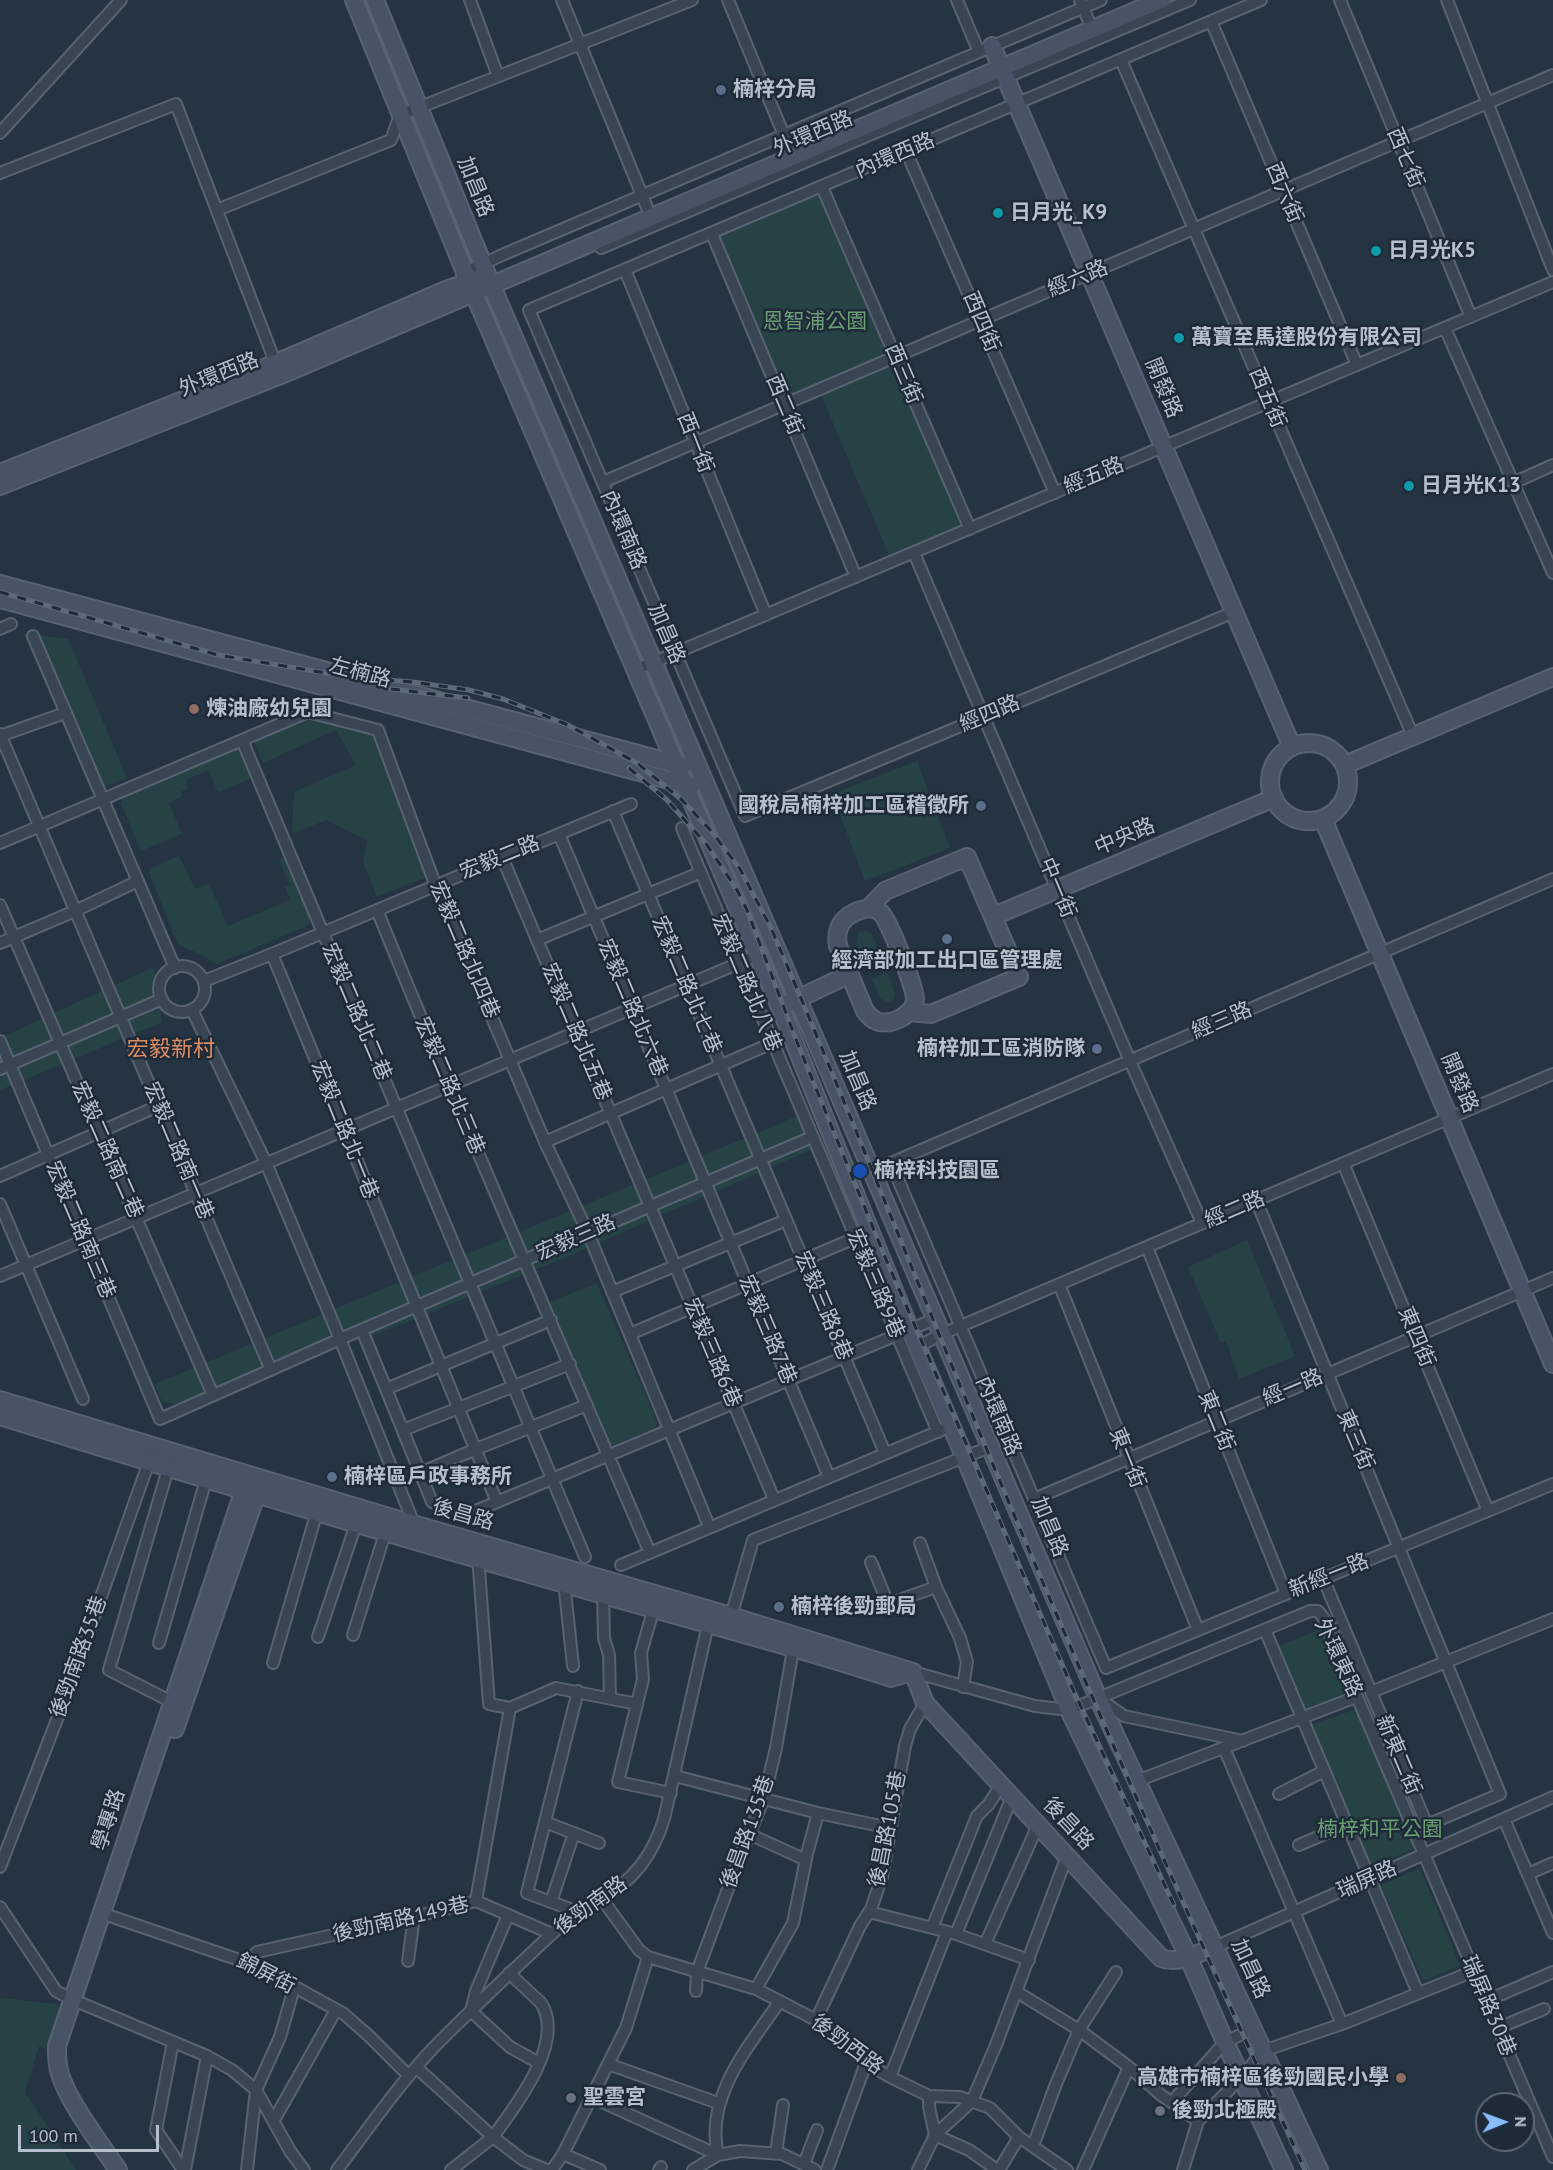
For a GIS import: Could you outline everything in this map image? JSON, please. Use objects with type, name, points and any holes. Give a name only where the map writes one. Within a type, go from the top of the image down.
[{"type":"street","points":[[0,133],[121,0]]},
{"type":"street","name":"加昌路","points":[[354,0],[471,286],[780,1007],[903,1333],[917,1347],[945,1429],[965,1458],[1069,1710],[1188,1956],[1284,2170]]},
{"type":"street","name":"加昌路","points":[[375,0],[489,279],[1098,1698],[1319,2170]]},
{"type":"street","points":[[470,0],[498,76]]},
{"type":"street","points":[[562,0],[648,211]]},
{"type":"street","points":[[217,210],[391,140],[400,115],[692,0]]},
{"type":"street","points":[[729,0],[791,151]]},
{"type":"street","points":[[957,0],[995,60]]},
{"type":"street","name":"外環西路","points":[[1088,19],[1101,0]]},
{"type":"street","name":"外環西路","points":[[0,486],[791,151],[1135,0]]},
{"type":"street","name":"外環西路","points":[[791,151],[1088,19],[1161,0]]},
{"type":"street","name":"外環西路","points":[[1088,19],[1190,0]]},
{"type":"street","name":"內環西路","points":[[530,310],[1261,0]]},
{"type":"street","name":"西七街","points":[[1340,0],[1471,317]]},
{"type":"street","points":[[1447,0],[1553,270]]},
{"type":"street","name":"西六街","points":[[1211,21],[1357,365]]},
{"type":"street","name":"開發路","points":[[995,60],[1017,105],[1292,747]]},
{"type":"street","name":"西五街","points":[[1121,60],[1413,736]]},
{"type":"street","name":"經六路","points":[[603,482],[1553,75]]},
{"type":"street","points":[[0,173],[176,104],[278,369]]},
{"type":"street","name":"西四街","points":[[906,151],[1055,493]]},
{"type":"street","name":"西三街","points":[[822,187],[970,529]]},
{"type":"street","name":"西二街","points":[[712,234],[856,577]]},
{"type":"street","name":"西一街","points":[[625,270],[766,615]]},
{"type":"street","name":"經五路","points":[[635,670],[1553,282]]},
{"type":"street","name":"內環南路","points":[[530,310],[745,816]]},
{"type":"street","points":[[1445,328],[1553,573]]},
{"type":"street","name":"外環西路","points":[[0,473],[278,369]]},
{"type":"street","points":[[1513,483],[1553,465]]},
{"type":"street","name":"中一街","points":[[914,552],[1131,1061],[1203,1223]]},
{"type":"street","name":"左楠路","points":[[0,584],[676,765],[699,769]]},
{"type":"street","name":"左楠路","points":[[0,599],[708,789]]},
{"type":"street","name":"經四路","points":[[745,816],[1234,612]]},
{"type":"street","points":[[33,636],[175,968]]},
{"type":"street","points":[[1345,765],[1553,677]]},
{"type":"street","name":"宏毅二路北四巷","points":[[242,740],[308,712],[378,730],[435,884],[545,1142],[588,1233],[710,1526]]},
{"type":"street","points":[[0,735],[65,713]]},
{"type":"street","name":"宏毅二路南一巷","points":[[0,735],[271,1370]]},
{"type":"street","points":[[0,843],[242,740]]},
{"type":"street","name":"宏毅二路北二巷","points":[[242,740],[585,1557]]},
{"type":"street","points":[[1307,743],[1319,744],[1334,752],[1345,765],[1348,787],[1345,798],[1335,812],[1323,819],[1307,821],[1290,816],[1284,812],[1274,798],[1271,788],[1273,768],[1283,753],[1292,747],[1307,743]]},
{"type":"street","name":"中央路","points":[[993,916],[1274,798]]},
{"type":"street","name":"宏毅二路","points":[[204,981],[631,804]]},
{"type":"street","name":"宏毅二路北七巷","points":[[613,811],[760,1159]]},
{"type":"street","name":"開發路","points":[[1323,819],[1553,1364]]},
{"type":"street","name":"宏毅二路北八巷","points":[[682,828],[812,1137]]},
{"type":"street","name":"宏毅二路北六巷","points":[[559,834],[705,1183]]},
{"type":"street","points":[[869,908],[885,891],[967,856],[1019,977],[931,1014],[910,1012]]},
{"type":"street","name":"宏毅二路北五巷","points":[[502,857],[650,1206]]},
{"type":"street","points":[[537,940],[699,873]]},
{"type":"street","name":"經三路","points":[[891,1163],[1553,879]]},
{"type":"street","points":[[0,943],[138,881]]},
{"type":"street","name":"宏毅二路南二巷","points":[[0,905],[213,1395]]},
{"type":"street","points":[[869,908],[880,912],[889,925],[915,992],[914,1006],[910,1012],[892,1021],[879,1022],[871,1019],[865,1011],[838,946],[839,924],[860,910],[869,908]]},
{"type":"street","name":"宏毅二路北三巷","points":[[376,910],[447,1085],[525,1260],[650,1553]]},
{"type":"street","name":"宏毅二路北一巷","points":[[272,954],[497,1502]]},
{"type":"street","points":[[0,1276],[758,954]]},
{"type":"street","points":[[190,967],[204,981],[203,999],[192,1010],[178,1012],[162,999],[160,984],[168,971],[175,968],[190,967]]},
{"type":"street","points":[[780,1007],[850,975]]},
{"type":"street","points":[[5,1066],[162,999]]},
{"type":"street","points":[[192,1010],[266,1163],[340,1339],[412,1532]]},
{"type":"street","name":"宏毅二路南三巷","points":[[0,1041],[5,1066],[48,1155],[160,1419]]},
{"type":"street","points":[[545,1142],[772,1043]]},
{"type":"street","name":"經二路","points":[[917,1347],[938,1327],[961,1326],[1553,1074]]},
{"type":"street","points":[[0,1176],[158,1106]]},
{"type":"street","name":"宏毅三路9巷","points":[[812,1137],[855,1239],[903,1333],[945,1429]]},
{"type":"street","name":"宏毅三路","points":[[160,1419],[340,1339],[812,1137]]},
{"type":"street","name":"宏毅三路8巷","points":[[760,1159],[885,1453]]},
{"type":"street","name":"內環南路","points":[[891,1163],[1106,1668]]},
{"type":"street","name":"東四街","points":[[1343,1163],[1488,1511]]},
{"type":"street","name":"宏毅三路7巷","points":[[705,1183],[829,1477]]},
{"type":"street","name":"東三街","points":[[1256,1200],[1500,1794]]},
{"type":"street","points":[[0,1204],[83,1399]]},
{"type":"street","name":"宏毅三路6巷","points":[[650,1206],[774,1499]]},
{"type":"street","points":[[612,1292],[786,1220]]},
{"type":"street","points":[[630,1334],[855,1239]]},
{"type":"street","name":"東二街","points":[[1147,1247],[1286,1594]]},
{"type":"street","name":"經一路","points":[[1034,1499],[1553,1278]]},
{"type":"street","name":"東一街","points":[[1059,1284],[1198,1630]]},
{"type":"street","points":[[386,1389],[551,1320]]},
{"type":"street","points":[[473,1512],[903,1333],[938,1327]]},
{"type":"street","points":[[362,1330],[432,1502]]},
{"type":"street","points":[[403,1430],[570,1364]]},
{"type":"street","name":"後昌路","points":[[0,1400],[170,1460],[388,1525],[794,1642],[913,1672],[925,1703],[1161,1958],[1168,1961],[1215,1947]]},
{"type":"street","points":[[420,1473],[587,1405]]},
{"type":"street","name":"後昌路","points":[[0,1416],[152,1454]]},
{"type":"street","points":[[621,1565],[945,1429]]},
{"type":"street","points":[[729,1622],[753,1540],[990,1447]]},
{"type":"street","name":"後勁南路35巷","points":[[0,1867],[63,1704],[152,1454]]},
{"type":"street","points":[[170,1460],[109,1670],[172,1702]]},
{"type":"street","points":[[159,1643],[208,1471]]},
{"type":"street","name":"學專路","points":[[106,1914],[172,1702],[253,1484]]},
{"type":"street","name":"學專路","points":[[118,2170],[80,2113],[62,2079],[58,2066],[57,2046],[76,2001],[253,1484]]},
{"type":"street","name":"新經一路","points":[[1106,1668],[1553,1484]]},
{"type":"street","points":[[273,1663],[319,1504]]},
{"type":"street","points":[[318,1637],[358,1516]]},
{"type":"street","points":[[353,1635],[388,1525]]},
{"type":"street","points":[[920,1543],[936,1587],[963,1646],[967,1662],[963,1687]]},
{"type":"street","points":[[479,1551],[489,1704],[510,1708],[556,1688],[637,1704]]},
{"type":"street","points":[[871,1562],[888,1604],[936,1587]]},
{"type":"street","points":[[565,1576],[573,1666]]},
{"type":"street","name":"新東二街","points":[[1323,1578],[1427,1825],[1500,1794]]},
{"type":"street","points":[[604,1587],[604,1638],[609,1655],[610,1698]]},
{"type":"street","points":[[655,1602],[641,1653],[643,1679],[618,1782],[671,1792]]},
{"type":"street","name":"外環東路","points":[[1069,1710],[1310,1611],[1318,1611],[1323,1617],[1424,1855]]},
{"type":"street","name":"後勁南路","points":[[337,2170],[413,2072],[444,2037],[552,1934],[578,1912],[602,1899],[632,1876],[650,1855],[658,1839],[671,1792],[710,1617]]},
{"type":"street","points":[[1371,1692],[1553,1619]]},
{"type":"street","points":[[1264,1630],[1418,1994]]},
{"type":"street","name":"後昌路135巷","points":[[696,1991],[697,1972],[764,1798],[776,1748],[794,1642]]},
{"type":"street","points":[[913,1672],[1035,1706],[1069,1710]]},
{"type":"street","points":[[578,1691],[527,1893],[578,1912]]},
{"type":"street","points":[[1137,1782],[1356,1697]]},
{"type":"street","points":[[1098,1698],[1124,1716],[1243,1741]]},
{"type":"street","name":"後昌路105巷","points":[[816,2020],[860,1926],[869,1912],[882,1877],[905,1746],[910,1729],[925,1703]]},
{"type":"street","points":[[476,1901],[510,1708]]},
{"type":"street","points":[[1224,1748],[1342,2024]]},
{"type":"street","points":[[1280,1794],[1324,1771]]},
{"type":"street","points":[[675,1776],[819,1813],[890,1828]]},
{"type":"street","points":[[932,1928],[977,1816],[1007,1791]]},
{"type":"street","points":[[890,2077],[951,1933],[1007,1791]]},
{"type":"street","name":"瑞屏路","points":[[1215,1947],[1553,1797]]},
{"type":"street","points":[[756,1989],[793,1923],[806,1860],[819,1813]]},
{"type":"street","points":[[1504,1819],[1553,1933]]},
{"type":"street","points":[[545,1822],[599,1843]]},
{"type":"street","points":[[985,1944],[1038,1825]]},
{"type":"street","points":[[1299,1845],[1346,1825]]},
{"type":"street","points":[[551,1902],[574,1833]]},
{"type":"street","points":[[749,1834],[806,1860]]},
{"type":"street","name":"瑞屏路30巷","points":[[1424,1855],[1498,2028],[1548,2130],[1553,2157]]},
{"type":"street","points":[[918,2170],[935,2135],[972,2101],[1017,1992],[1067,1856]]},
{"type":"street","points":[[1528,1874],[1553,1863]]},
{"type":"street","points":[[552,2170],[563,2154],[626,2028],[648,1957],[639,1950],[602,1899]]},
{"type":"street","name":"後勁南路149巷","points":[[248,1962],[258,1952],[476,1901],[552,1934]]},
{"type":"street","points":[[0,1907],[56,1991],[207,2056],[232,2070],[256,2090],[290,2151],[304,2170]]},
{"type":"street","points":[[869,1912],[951,1933],[1029,1960]]},
{"type":"street","name":"錦屏街","points":[[106,1914],[248,1962],[336,2010],[523,2160],[547,2170]]},
{"type":"street","points":[[508,1915],[476,1991],[471,2011],[510,2047],[539,2063]]},
{"type":"street","points":[[408,1961],[414,1917]]},
{"type":"street","name":"後勁西路","points":[[648,1957],[756,1989],[780,2001],[816,2020],[866,2063],[890,2077],[929,2096],[953,2096],[990,2108],[1019,2137],[1067,2170]]},
{"type":"street","points":[[1184,2170],[1198,2121],[1242,2077],[1263,2051],[1342,2024],[1474,1971]]},
{"type":"street","points":[[1033,2146],[1079,2030],[1116,1972]]},
{"type":"street","points":[[1486,2001],[1553,1972]]},
{"type":"street","points":[[451,2170],[493,2137],[520,2098],[539,2063],[548,2037],[549,2027],[545,2008],[509,1973]]},
{"type":"street","points":[[247,2170],[256,2090],[280,2037],[294,1988]]},
{"type":"street","points":[[1017,1992],[1079,2030],[1129,2067],[1161,2096],[1198,2121]]},
{"type":"street","name":"學專路","points":[[76,2001],[65,2048],[69,2075],[130,2170]]},
{"type":"street","points":[[718,2155],[714,2139],[718,2103],[739,2060],[780,2001]]},
{"type":"street","points":[[274,2120],[336,2010]]},
{"type":"street","points":[[1498,2028],[1544,2010]]},
{"type":"street","points":[[1172,2102],[1225,2042],[1253,2029]]},
{"type":"street","points":[[173,2042],[156,2130],[184,2170]]},
{"type":"street","points":[[184,2170],[207,2056]]},
{"type":"street","points":[[827,2170],[866,2063]]},
{"type":"street","points":[[608,2064],[718,2103]]},
{"type":"street","points":[[1083,2170],[1129,2067]]},
{"type":"street","points":[[929,2096],[928,2107],[935,2135]]},
{"type":"street","points":[[591,2097],[718,2155]]},
{"type":"street","points":[[776,2153],[783,2105]]},
{"type":"street","points":[[693,2170],[718,2155],[740,2151],[776,2153],[812,2168],[818,2130]]},
{"type":"street","points":[[935,2135],[969,2150],[998,2170],[1019,2137]]},
{"type":"street","points":[[563,2154],[600,2170]]},
{"type":"green space","name":"恩智浦公園","points":[[822,187],[970,529],[892,562],[819,390],[784,405],[712,234]]},
{"type":"green space","points":[[23,633],[68,639],[127,778],[92,792]]},
{"type":"green space","points":[[308,717],[375,734],[428,872],[424,878],[377,897],[363,862],[367,840],[326,820],[292,834],[294,792],[356,765],[336,730],[263,763],[255,743],[260,737]]},
{"type":"green space","points":[[233,747],[240,749],[252,778],[218,792],[208,770],[186,780],[188,788],[181,792],[183,795],[169,803],[182,834],[141,851],[121,804],[124,797]]},
{"type":"green space","points":[[917,761],[950,848],[865,881],[832,794]]},
{"type":"green space","points":[[179,856],[195,889],[209,884],[228,926],[290,900],[285,887],[290,885],[279,860],[286,857],[310,917],[309,925],[217,964],[181,946],[178,944],[149,873],[149,869]]},
{"type":"green space","points":[[865,931],[872,934],[880,955],[863,961],[856,941],[859,933]]},
{"type":"green space","points":[[154,967],[162,1022],[0,1090],[0,1038]]},
{"type":"green space","points":[[887,972],[895,994],[893,1000],[887,1002],[880,998],[872,979]]},
{"type":"green space","points":[[800,1115],[813,1149],[562,1259],[372,1336],[365,1323],[177,1404],[162,1402],[155,1384]]},
{"type":"green space","points":[[1247,1240],[1295,1356],[1239,1379],[1226,1341],[1221,1343],[1188,1267]]},
{"type":"green space","points":[[597,1283],[657,1422],[656,1427],[614,1445],[609,1443],[550,1302]]},
{"type":"green space","points":[[1321,1629],[1347,1692],[1304,1711],[1278,1646]]},
{"type":"green space","name":"楠梓和平公園","points":[[1356,1709],[1414,1849],[1368,1868],[1311,1725]]},
{"type":"green space","name":"楠梓和平公園","points":[[1420,1868],[1460,1966],[1423,1981],[1381,1885]]},
{"type":"green space","points":[[0,1998],[57,2004],[61,2012],[51,2050],[39,2046],[25,2092],[76,2170],[0,2170]]},
{"type":"railway","points":[[0,592],[218,655],[356,678],[413,682],[469,690],[503,699],[568,725],[637,763],[682,800],[712,832],[740,869],[771,928],[1058,1617],[1179,1894],[1305,2170]]},
{"type":"railway","points":[[391,689],[468,698]]},
{"type":"railway","points":[[629,768],[667,800],[707,845],[737,890],[747,910],[797,1042],[885,1257],[1075,1694],[1174,1905]]},
{"type":"place","name":"楠梓分局","points":[[721,90]]},
{"type":"place","name":"日月光_K9","points":[[998,213]]},
{"type":"place","name":"日月光K5","points":[[1376,251]]},
{"type":"place","name":"萬寶至馬達股份有限公司","points":[[1179,338]]},
{"type":"place","name":"日月光K13","points":[[1409,486]]},
{"type":"place","name":"煉油廠幼兒園","points":[[194,709]]},
{"type":"place","name":"國稅局楠梓加工區稽徵所","points":[[981,806]]},
{"type":"place","name":"經濟部加工出口區管理處","points":[[947,939]]},
{"type":"place","name":"楠梓加工區消防隊","points":[[1097,1049]]},
{"type":"place","name":"楠梓科技園區","points":[[860,1171]]},
{"type":"place","name":"楠梓區戶政事務所","points":[[332,1477]]},
{"type":"place","name":"楠梓後勁郵局","points":[[779,1607]]},
{"type":"place","name":"高雄市楠梓區後勁國民小學","points":[[1401,2078]]},
{"type":"place","name":"聖雲宮","points":[[571,2098]]},
{"type":"place","name":"後勁北極殿","points":[[1160,2111]]},
{"type":"district","name":"宏毅新村","points":[[171,1050]]}]
